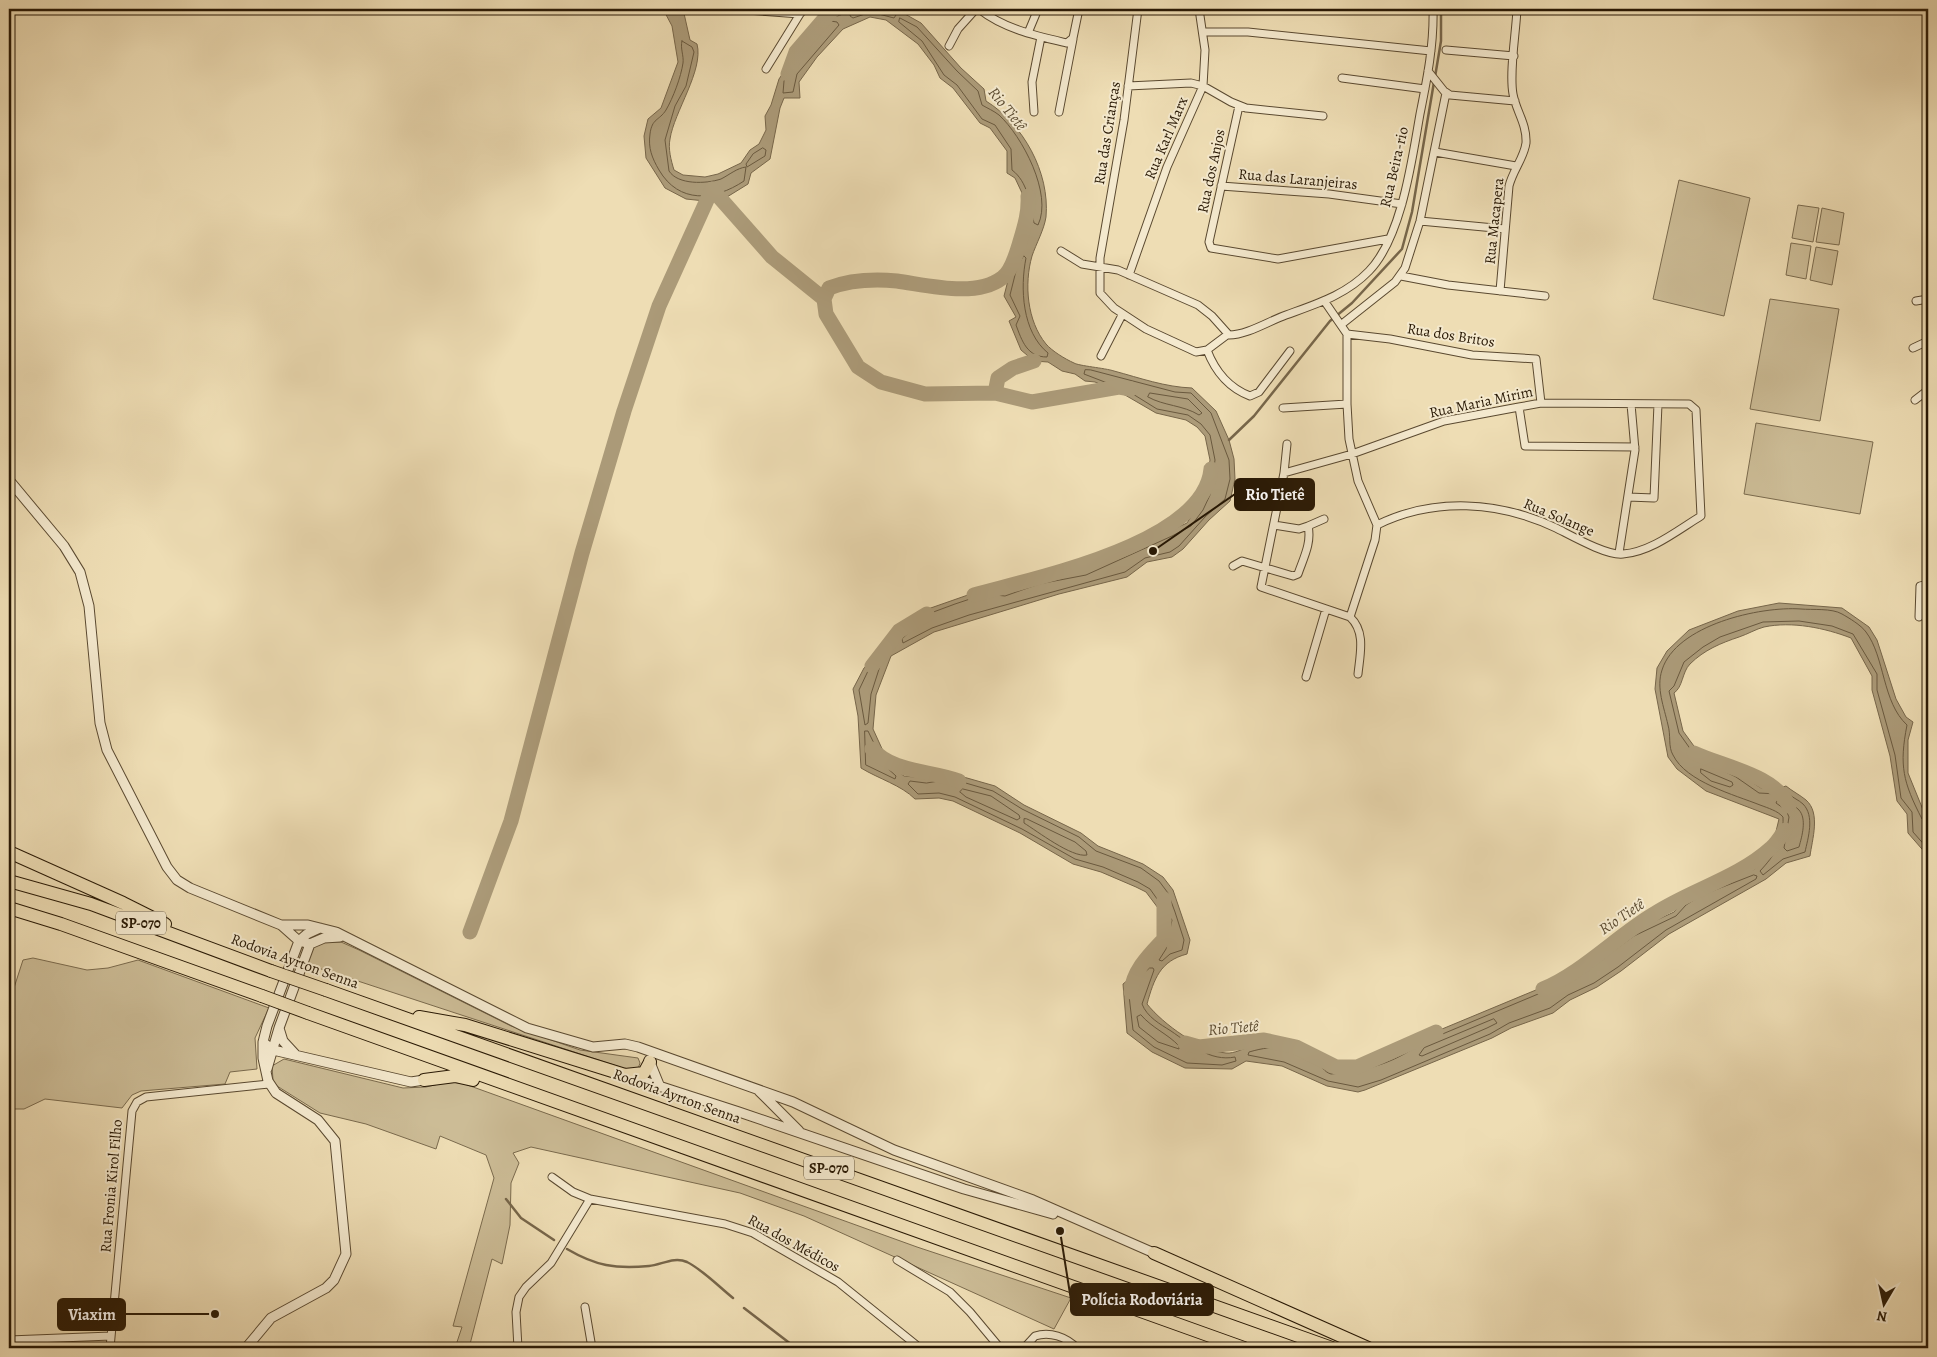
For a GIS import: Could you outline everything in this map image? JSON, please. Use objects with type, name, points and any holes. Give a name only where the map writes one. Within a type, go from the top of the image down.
[{"type":"highway","points":[[9,852],[123,903],[168,926],[193,942]]},
{"type":"highway","name":"Rodovia Ayrton Senna","points":[[9,881],[91,904],[271,971],[404,1016],[1332,1348]]},
{"type":"highway","name":"SP-070","points":[[9,908],[61,924],[1244,1348]]},
{"type":"highway","points":[[404,1016],[432,1018],[465,1025],[625,1075],[644,1073],[650,1062]]},
{"type":"highway","points":[[424,1055],[432,1065],[430,1076],[424,1080]]},
{"type":"highway","points":[[424,1080],[455,1076],[470,1079],[604,1125],[636,1131]]},
{"type":"highway","points":[[1154,1253],[1368,1348]]},
{"type":"street","points":[[734,9],[802,11]]},
{"type":"street","points":[[949,46],[958,29],[978,9],[998,22],[1028,33],[1042,37],[1071,40]]},
{"type":"street","points":[[1028,33],[1038,9]]},
{"type":"street","points":[[1059,112],[1071,40],[1080,9]]},
{"type":"street","name":"Rua das Crianças","points":[[1138,9],[1100,264],[1100,292],[1122,315],[1146,329],[1196,352],[1207,350]]},
{"type":"street","name":"Rua Karl Marx","points":[[1129,275],[1167,167],[1202,86],[1205,62],[1199,9]]},
{"type":"street","name":"Rua Beira-rio","points":[[1227,335],[1240,333],[1327,304],[1370,270],[1388,239],[1402,204],[1410,174],[1425,89],[1430,73],[1433,9]]},
{"type":"street","name":"Rua Macapera","points":[[1500,291],[1510,186],[1516,166],[1524,152],[1526,139],[1523,120],[1512,92],[1517,9]]},
{"type":"street","points":[[766,69],[802,11]]},
{"type":"street","points":[[1203,32],[1248,32],[1431,51]]},
{"type":"street","points":[[1034,112],[1032,82],[1042,37]]},
{"type":"street","points":[[1446,50],[1514,56]]},
{"type":"street","points":[[1430,73],[1446,93],[1514,100]]},
{"type":"street","points":[[1342,78],[1425,89]]},
{"type":"street","points":[[1128,86],[1180,82],[1202,86],[1239,106],[1256,110],[1323,116]]},
{"type":"street","points":[[1341,322],[1401,276],[1420,221],[1446,93]]},
{"type":"street","name":"Rua dos Anjos","points":[[1239,106],[1209,242],[1212,248],[1278,259],[1388,239]]},
{"type":"street","points":[[1435,152],[1516,166]]},
{"type":"street","name":"Rua das Laranjeiras","points":[[1222,186],[1300,191],[1402,204]]},
{"type":"street","points":[[1420,221],[1505,230]]},
{"type":"street","points":[[1061,251],[1082,264],[1100,264],[1129,275],[1198,305],[1212,316],[1227,335],[1207,350],[1214,366],[1240,392],[1252,396],[1263,387],[1290,352]]},
{"type":"street","points":[[1928,271],[1928,276]]},
{"type":"street","points":[[1401,276],[1448,285],[1545,296]]},
{"type":"street","points":[[1916,301],[1928,299]]},
{"type":"street","points":[[1327,304],[1341,322],[1347,334],[1347,404],[1352,454],[1365,502],[1377,525],[1375,540],[1350,617]]},
{"type":"street","points":[[1101,356],[1122,315]]},
{"type":"street","name":"Rua dos Britos","points":[[1347,334],[1390,339],[1472,355],[1536,359],[1541,403]]},
{"type":"street","points":[[1913,348],[1928,341]]},
{"type":"street","points":[[1915,400],[1928,390]]},
{"type":"street","name":"Rua Maria Mirim","points":[[1284,472],[1352,454],[1444,421],[1541,403],[1689,404],[1696,410],[1701,516]]},
{"type":"street","points":[[1283,408],[1347,404]]},
{"type":"street","points":[[1619,553],[1634,448],[1631,404]]},
{"type":"street","points":[[1628,497],[1654,498],[1658,404]]},
{"type":"street","points":[[1518,407],[1525,446],[1634,448]]},
{"type":"street","points":[[1287,444],[1284,472],[1261,588],[1350,617],[1358,624],[1361,635],[1358,674]]},
{"type":"street","points":[[9,480],[64,546],[80,572],[89,606],[100,723],[107,750],[167,868],[177,880],[190,888],[281,924],[300,941],[310,944],[333,936],[347,938]]},
{"type":"street","name":"Rua Solange","points":[[1377,525],[1421,508],[1464,505],[1490,508],[1537,520],[1587,544],[1622,554],[1655,544],[1701,516]]},
{"type":"street","points":[[1274,525],[1299,529],[1324,519]]},
{"type":"street","points":[[1233,566],[1242,561],[1293,576],[1298,574],[1308,545],[1310,535],[1308,526]]},
{"type":"street","points":[[1919,617],[1920,586],[1928,584]]},
{"type":"street","points":[[1306,678],[1326,609]]},
{"type":"street","points":[[281,924],[321,927],[347,938],[527,1028],[593,1046],[625,1044],[638,1047],[755,1087],[793,1102],[894,1150],[1033,1200],[1154,1253]]},
{"type":"street","points":[[246,1348],[271,1318],[326,1288],[334,1280],[346,1254],[335,1141],[318,1120],[276,1093],[269,1084],[263,1058],[267,1026],[300,941],[307,934],[321,927]]},
{"type":"street","points":[[267,1070],[279,1028],[310,944]]},
{"type":"street","points":[[279,1028],[283,1042],[289,1050],[298,1055]]},
{"type":"street","points":[[264,1042],[273,1050],[410,1082],[424,1080]]},
{"type":"street","points":[[638,1047],[647,1056],[660,1087]]},
{"type":"street","points":[[625,1075],[972,1192],[1086,1224]]},
{"type":"street","name":"Rua Fronia Kirol Filho","points":[[110,1348],[132,1111],[137,1102],[146,1097],[269,1084]]},
{"type":"street","points":[[755,1087],[801,1133]]},
{"type":"street","name":"Rua dos Médicos","points":[[552,1177],[573,1192],[590,1199],[748,1230],[838,1282],[920,1348]]},
{"type":"street","points":[[518,1348],[516,1312],[519,1297],[526,1287],[551,1263],[590,1199]]},
{"type":"street","points":[[898,1260],[950,1292],[970,1312],[1000,1348]]},
{"type":"street","points":[[585,1307],[592,1348]]},
{"type":"street","points":[[1024,1348],[1035,1336],[1044,1334],[1063,1338],[1077,1348]]},
{"type":"street","points":[[9,1340],[111,1336]]},
{"type":"shaded area","points":[[1679,180],[1750,198],[1724,316],[1653,299]]},
{"type":"shaded area","points":[[1798,205],[1819,208],[1813,242],[1792,238]]},
{"type":"shaded area","points":[[1822,208],[1844,213],[1839,245],[1816,242]]},
{"type":"shaded area","points":[[1791,243],[1811,246],[1806,279],[1786,275]]},
{"type":"shaded area","points":[[1816,247],[1838,251],[1832,285],[1810,280]]},
{"type":"shaded area","points":[[1770,299],[1839,309],[1820,421],[1750,409]]},
{"type":"shaded area","points":[[1756,423],[1873,442],[1860,514],[1744,494]]},
{"type":"shaded area","points":[[326,942],[341,942],[359,950],[511,1026],[580,1050],[638,1058],[640,1063],[638,1069],[632,1071],[306,964],[314,947]]},
{"type":"shaded area","points":[[33,958],[87,970],[108,968],[138,960],[269,1008],[255,1038],[257,1069],[230,1072],[225,1084],[141,1091],[132,1095],[122,1108],[45,1099],[24,1109],[9,1109],[9,997],[11,997],[23,960]]},
{"type":"shaded area","points":[[284,1059],[403,1088],[426,1087],[447,1082],[462,1083],[917,1247],[1071,1298],[1054,1329],[804,1216],[740,1193],[531,1147],[513,1153],[519,1163],[511,1183],[510,1225],[502,1264],[492,1259],[469,1348],[455,1348],[462,1327],[453,1326],[494,1178],[486,1155],[440,1136],[436,1149],[366,1124],[320,1113],[277,1086],[273,1080],[272,1066]]},
{"type":"water","name":"Rio Tietê","points":[[663,9],[683,9],[690,40],[697,44],[698,54],[693,78],[677,116],[670,139],[669,147],[674,170],[683,175],[705,177],[718,174],[741,163],[750,150],[759,144],[766,130],[765,116],[771,105],[779,79],[802,45],[806,30],[822,15],[837,16],[849,9],[896,9],[921,23],[961,68],[984,89],[986,101],[1012,122],[1039,167],[1044,183],[1046,217],[1032,256],[1028,290],[1031,313],[1046,344],[1059,355],[1077,364],[1110,370],[1162,384],[1192,388],[1216,411],[1229,440],[1234,459],[1235,479],[1230,501],[1209,520],[1183,549],[1172,557],[1147,562],[1127,577],[1059,594],[934,632],[891,656],[876,695],[873,729],[889,764],[904,776],[925,778],[953,774],[995,786],[1024,805],[1081,833],[1098,846],[1143,864],[1163,877],[1173,890],[1190,940],[1187,954],[1170,961],[1164,966],[1152,987],[1147,1004],[1172,1028],[1194,1042],[1226,1053],[1275,1042],[1295,1045],[1304,1049],[1331,1069],[1367,1065],[1405,1049],[1418,1039],[1572,975],[1631,932],[1674,912],[1683,901],[1697,892],[1755,869],[1771,852],[1779,819],[1706,791],[1677,769],[1668,757],[1655,689],[1657,668],[1667,651],[1689,630],[1738,611],[1779,603],[1842,608],[1869,627],[1877,640],[1896,699],[1906,717],[1913,722],[1908,740],[1908,773],[1928,822],[1928,856],[1908,833],[1907,814],[1897,801],[1890,756],[1872,690],[1872,676],[1851,638],[1808,626],[1775,625],[1764,627],[1719,644],[1701,655],[1687,667],[1679,687],[1674,693],[1683,731],[1699,753],[1738,773],[1761,788],[1777,789],[1786,786],[1811,805],[1814,819],[1814,835],[1810,856],[1786,863],[1766,879],[1669,934],[1621,971],[1597,987],[1570,1000],[1553,1013],[1511,1028],[1492,1038],[1365,1090],[1358,1092],[1327,1086],[1282,1066],[1246,1061],[1232,1069],[1185,1068],[1152,1052],[1127,1033],[1123,984],[1153,957],[1162,942],[1165,932],[1167,920],[1146,892],[1101,872],[1073,864],[1020,833],[953,801],[939,798],[915,799],[897,786],[861,768],[858,716],[853,689],[864,668],[925,610],[985,589],[1004,591],[1037,579],[1084,570],[1187,523],[1205,494],[1210,460],[1205,436],[1197,427],[1186,420],[1156,413],[1125,395],[1095,382],[1085,381],[1075,374],[1062,371],[1048,362],[1034,361],[1021,350],[1009,321],[1016,317],[1004,296],[1012,265],[1030,229],[1022,193],[1015,178],[1007,173],[1007,151],[990,128],[980,123],[953,88],[940,78],[934,65],[918,44],[886,20],[870,17],[843,29],[817,57],[799,82],[800,98],[784,98],[780,108],[770,159],[751,173],[748,184],[727,197],[705,201],[686,199],[665,188],[646,158],[644,136],[648,119],[661,108],[678,62],[672,26]]},
{"type":"waterway","name":"Rio Tietê","points":[[788,74],[796,52],[833,9]]},
{"type":"waterway","points":[[1435,77],[1441,41],[1441,9]]},
{"type":"waterway","points":[[1229,440],[1254,416],[1330,321],[1352,303],[1402,249],[1412,212],[1434,82]]},
{"type":"waterway","points":[[470,932],[511,821],[582,553],[624,411],[659,306],[712,189],[772,257],[824,299]]},
{"type":"waterway","name":"Rio Tietê","points":[[1028,196],[1027,215],[1018,249],[1011,268],[1002,278],[991,284],[965,289],[889,280],[845,283],[829,288],[824,299],[826,314],[858,367],[881,382],[925,394],[995,393],[1032,402],[1119,387],[1131,389]]},
{"type":"waterway","points":[[995,393],[998,378],[1013,368],[1034,361]]},
{"type":"waterway","name":"Rio Tietê","points":[[974,595],[1074,567],[1112,554],[1149,537],[1179,518],[1201,495],[1211,469]]},
{"type":"waterway","name":"Rio Tietê","points":[[872,666],[899,631],[927,614]]},
{"type":"waterway","name":"Rio Tietê","points":[[872,749],[890,763],[959,781]]},
{"type":"waterway","name":"Rio Tietê","points":[[1694,753],[1761,779],[1782,795],[1789,806]]},
{"type":"waterway","name":"Rio Tietê","points":[[1543,989],[1572,974],[1654,914],[1744,868],[1773,846],[1785,830]]},
{"type":"waterway","name":"Rio Tietê","points":[[1131,992],[1132,984],[1139,970],[1164,939],[1164,899]]},
{"type":"waterway","name":"Rio Tietê","points":[[1185,1043],[1199,1047],[1264,1040],[1296,1047],[1336,1067],[1357,1067],[1436,1032]]},
{"type":"waterway","points":[[506,1199],[521,1218],[554,1240]]},
{"type":"waterway","points":[[567,1249],[597,1263],[626,1267],[649,1266],[672,1260],[682,1260],[699,1269],[733,1298]]},
{"type":"waterway","points":[[744,1308],[796,1348]]},
{"type":"place","name":"Rio Tietê","points":[[1153,551]]},
{"type":"place","name":"Polícia Rodoviária","points":[[1060,1231]]},
{"type":"place","name":"Viaxim","points":[[215,1314]]}]
